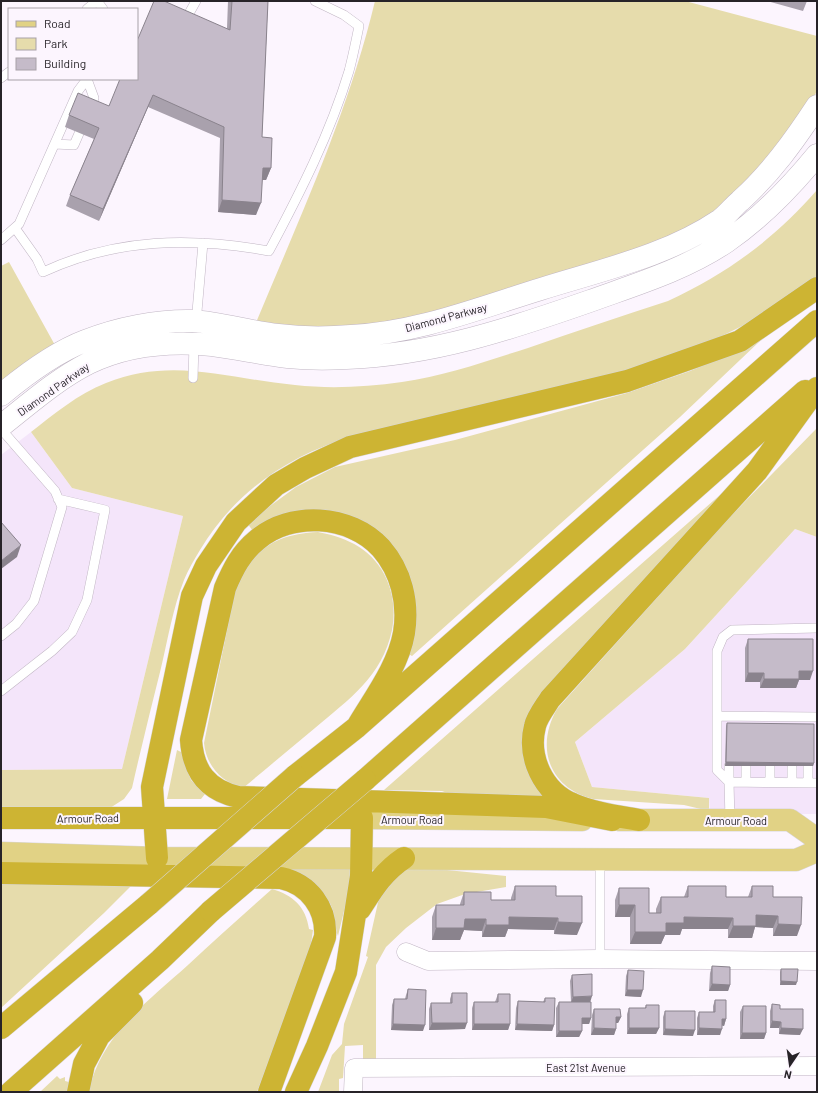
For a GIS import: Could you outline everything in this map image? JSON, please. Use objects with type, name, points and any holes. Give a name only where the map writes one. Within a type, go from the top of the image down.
[{"type":"highway","points":[[157,858],[156,818],[152,787],[192,596],[206,566],[236,522],[276,485],[305,468],[350,447],[627,381],[740,341],[817,288]]},
{"type":"highway","points":[[1,1028],[149,904],[295,776],[357,727],[817,321]]},
{"type":"highway","points":[[11,1092],[160,960],[211,911],[366,780],[817,380]]},
{"type":"highway","points":[[638,820],[586,809],[571,804],[558,796],[546,784],[533,756],[535,725],[550,699],[757,471],[817,388]]},
{"type":"highway","points":[[357,727],[389,672],[401,645],[406,604],[403,590],[388,557],[380,547],[365,535],[349,527],[332,522],[316,520],[287,524],[258,539],[245,552],[232,570],[225,588],[191,740],[194,764],[206,780],[228,795],[238,797],[546,807],[612,820]]},
{"type":"highway","name":"Armour Road","points":[[1,818],[362,818]]},
{"type":"highway","points":[[296,1092],[317,1046],[346,972],[356,917],[362,858],[362,818]]},
{"type":"highway","points":[[356,917],[375,884],[391,867],[404,858]]},
{"type":"highway","points":[[1,873],[281,878],[292,880],[309,892],[322,913],[326,927],[325,937],[269,1092]]},
{"type":"highway","points":[[78,1092],[84,1064],[99,1036],[138,996],[160,960]]},
{"type":"main road","name":"Armour Road","points":[[362,818],[790,820],[817,839]]},
{"type":"main road","points":[[1,853],[157,858],[796,860],[817,851]]},
{"type":"street","name":"Diamond Parkway","points":[[1,426],[37,397],[88,364],[113,353],[148,346],[195,333],[313,337],[353,336],[392,331],[432,323],[649,255],[688,238],[720,219],[761,183],[790,148],[817,106]]},
{"type":"street","name":"Diamond Parkway","points":[[1,395],[22,378],[84,341],[122,329],[154,324],[287,357],[349,358],[416,352],[510,329],[646,281],[677,269],[702,256],[752,223],[775,202],[817,155]]},
{"type":"street","points":[[406,952],[428,961],[600,959],[817,961]]},
{"type":"street","name":"East 21st Avenue","points":[[353,1092],[354,1068],[817,1066]]},
{"type":"lane","points":[[88,8],[97,1]]},
{"type":"lane","points":[[187,17],[196,1]]},
{"type":"lane","points":[[15,228],[37,259],[43,272],[69,259],[112,248],[180,241],[233,245],[269,251],[303,186],[329,124],[349,71],[359,26],[344,15],[315,1]]},
{"type":"lane","points":[[1,240],[19,224],[78,91],[86,80]]},
{"type":"lane","points":[[55,144],[74,145],[94,98],[87,80]]},
{"type":"lane","points":[[193,378],[202,243]]},
{"type":"lane","points":[[1,429],[55,491],[62,507],[57,529],[34,601],[16,624],[1,636]]},
{"type":"lane","points":[[1,691],[52,651],[72,632],[87,600],[105,510],[58,499]]},
{"type":"lane","points":[[808,766],[812,783],[729,782],[716,770],[717,651],[723,637],[732,630],[817,628]]},
{"type":"lane","points":[[717,716],[770,716],[792,722],[812,720]]},
{"type":"lane","points":[[731,716],[731,726]]},
{"type":"lane","points":[[747,716],[747,726]]},
{"type":"lane","points":[[770,716],[770,727]]},
{"type":"lane","points":[[729,766],[730,820]]},
{"type":"lane","points":[[746,766],[746,782]]},
{"type":"lane","points":[[770,766],[770,782]]},
{"type":"lane","points":[[792,767],[792,782]]},
{"type":"lane","points":[[600,859],[600,959]]},
{"type":"shaded area","points":[[31,432],[72,488],[183,516],[122,769],[1,770],[1,455]]},
{"type":"shaded area","points":[[795,529],[817,537],[817,814],[710,814],[709,798],[592,787],[575,742],[685,649]]},
{"type":"green space","points":[[375,1],[685,1],[817,36],[817,91],[798,126],[738,195],[682,235],[379,330],[255,325],[337,125],[364,43]]},
{"type":"green space","points":[[817,190],[817,281],[748,323],[712,341],[641,369],[351,437],[305,455],[264,479],[229,511],[200,550],[186,576],[174,612],[132,788],[124,799],[110,808],[1,808],[1,770],[122,769],[183,516],[72,488],[31,432],[57,411],[86,393],[106,383],[131,375],[154,371],[178,370],[295,385],[335,387],[402,382],[465,368],[668,301],[690,290],[730,267],[766,240]]},
{"type":"green space","points":[[9,262],[56,347],[1,387],[1,266]]},
{"type":"green space","points":[[758,338],[760,341],[680,417],[412,656],[407,653],[411,641],[370,529],[253,531],[247,523],[296,487],[335,467],[455,440],[627,393],[690,371],[723,357]]},
{"type":"green space","points":[[817,428],[817,537],[795,529],[685,649],[575,742],[592,787],[709,798],[709,811],[684,805],[593,799],[578,794],[566,786],[556,776],[550,764],[547,751],[547,738],[550,723],[557,709],[725,522]]},
{"type":"green space","points":[[721,494],[540,697],[546,798],[450,794],[442,791],[384,790]]},
{"type":"green space","points":[[318,532],[340,538],[359,547],[368,553],[382,570],[389,586],[394,611],[392,630],[381,661],[352,697],[243,788],[228,782],[216,772],[205,751],[204,743],[235,591],[241,577],[249,565],[266,547],[289,536]]},
{"type":"green space","points":[[177,750],[181,752],[191,780],[205,794],[201,799],[167,799]]},
{"type":"green space","points":[[293,868],[350,870],[351,882],[338,936],[330,903],[316,888],[289,873]]},
{"type":"green space","points":[[409,869],[447,870],[506,876],[506,887],[465,894],[437,904],[406,928],[386,947],[376,965],[376,1059],[363,1059],[363,1045],[345,1046],[343,1078],[339,1079],[339,1092],[318,1092],[332,1055],[342,1044],[344,1024],[368,957],[366,956],[379,898],[400,872]]},
{"type":"green space","points":[[1,879],[134,883],[104,913],[1,1008]]},
{"type":"green space","points":[[272,889],[292,898],[302,908],[309,929],[313,930],[310,951],[257,1092],[89,1092],[95,1072],[103,1054],[128,1021],[157,992]]},
{"type":"green space","points":[[57,1076],[60,1079],[65,1077],[65,1081],[69,1082],[68,1092],[40,1092]]},
{"type":"building","points":[[154,1],[164,1],[230,30],[232,1],[268,1],[262,137],[272,138],[271,168],[263,168],[261,203],[222,200],[224,127],[153,95],[103,209],[70,195],[99,128],[69,115],[78,93],[109,106],[120,80],[138,80],[138,39]]},
{"type":"building","points":[[1,522],[21,545],[1,561]]},
{"type":"building","points":[[748,639],[813,639],[813,671],[799,671],[799,679],[764,679],[764,673],[748,673]]},
{"type":"building","points":[[727,723],[814,724],[814,763],[726,762]]},
{"type":"building","points":[[515,886],[556,886],[556,896],[582,896],[582,923],[558,922],[558,918],[509,917],[509,925],[486,925],[486,919],[465,919],[464,928],[436,928],[436,905],[464,905],[464,892],[491,892],[491,900],[515,900]]},
{"type":"building","points":[[688,886],[726,886],[726,897],[752,897],[752,886],[773,886],[773,897],[802,897],[801,925],[778,924],[778,916],[756,915],[756,926],[733,926],[733,918],[684,917],[684,923],[666,923],[666,932],[635,932],[635,905],[619,905],[619,888],[649,888],[649,913],[661,913],[661,897],[688,897]]},
{"type":"building","points":[[712,966],[730,967],[730,985],[712,984]]},
{"type":"building","points":[[781,969],[798,969],[797,982],[781,981]]},
{"type":"building","points":[[628,970],[644,971],[643,990],[627,990]]},
{"type":"building","points":[[592,974],[592,996],[573,997],[572,975]]},
{"type":"building","points":[[408,989],[426,990],[425,1025],[393,1024],[394,999],[407,999]]},
{"type":"building","points":[[452,993],[467,993],[467,1023],[432,1023],[431,1003],[452,1003]]},
{"type":"building","points":[[498,994],[510,994],[510,1024],[474,1024],[474,1002],[498,1002]]},
{"type":"building","points":[[545,998],[555,998],[554,1025],[517,1024],[518,1001],[545,1002]]},
{"type":"building","points":[[715,1000],[726,1000],[726,1019],[722,1019],[722,1029],[699,1028],[699,1012],[715,1012]]},
{"type":"building","points":[[559,1002],[591,1002],[591,1018],[582,1018],[582,1031],[559,1031]]},
{"type":"building","points":[[772,1004],[780,1005],[780,1009],[803,1009],[803,1029],[781,1028],[781,1022],[772,1021]]},
{"type":"building","points":[[646,1005],[659,1005],[659,1028],[629,1028],[629,1008],[646,1008]]},
{"type":"building","points":[[743,1006],[766,1006],[766,1033],[742,1033]]},
{"type":"building","points":[[594,1009],[620,1009],[621,1017],[616,1017],[616,1029],[594,1028]]},
{"type":"building","points":[[665,1011],[695,1011],[695,1030],[665,1029]]}]
